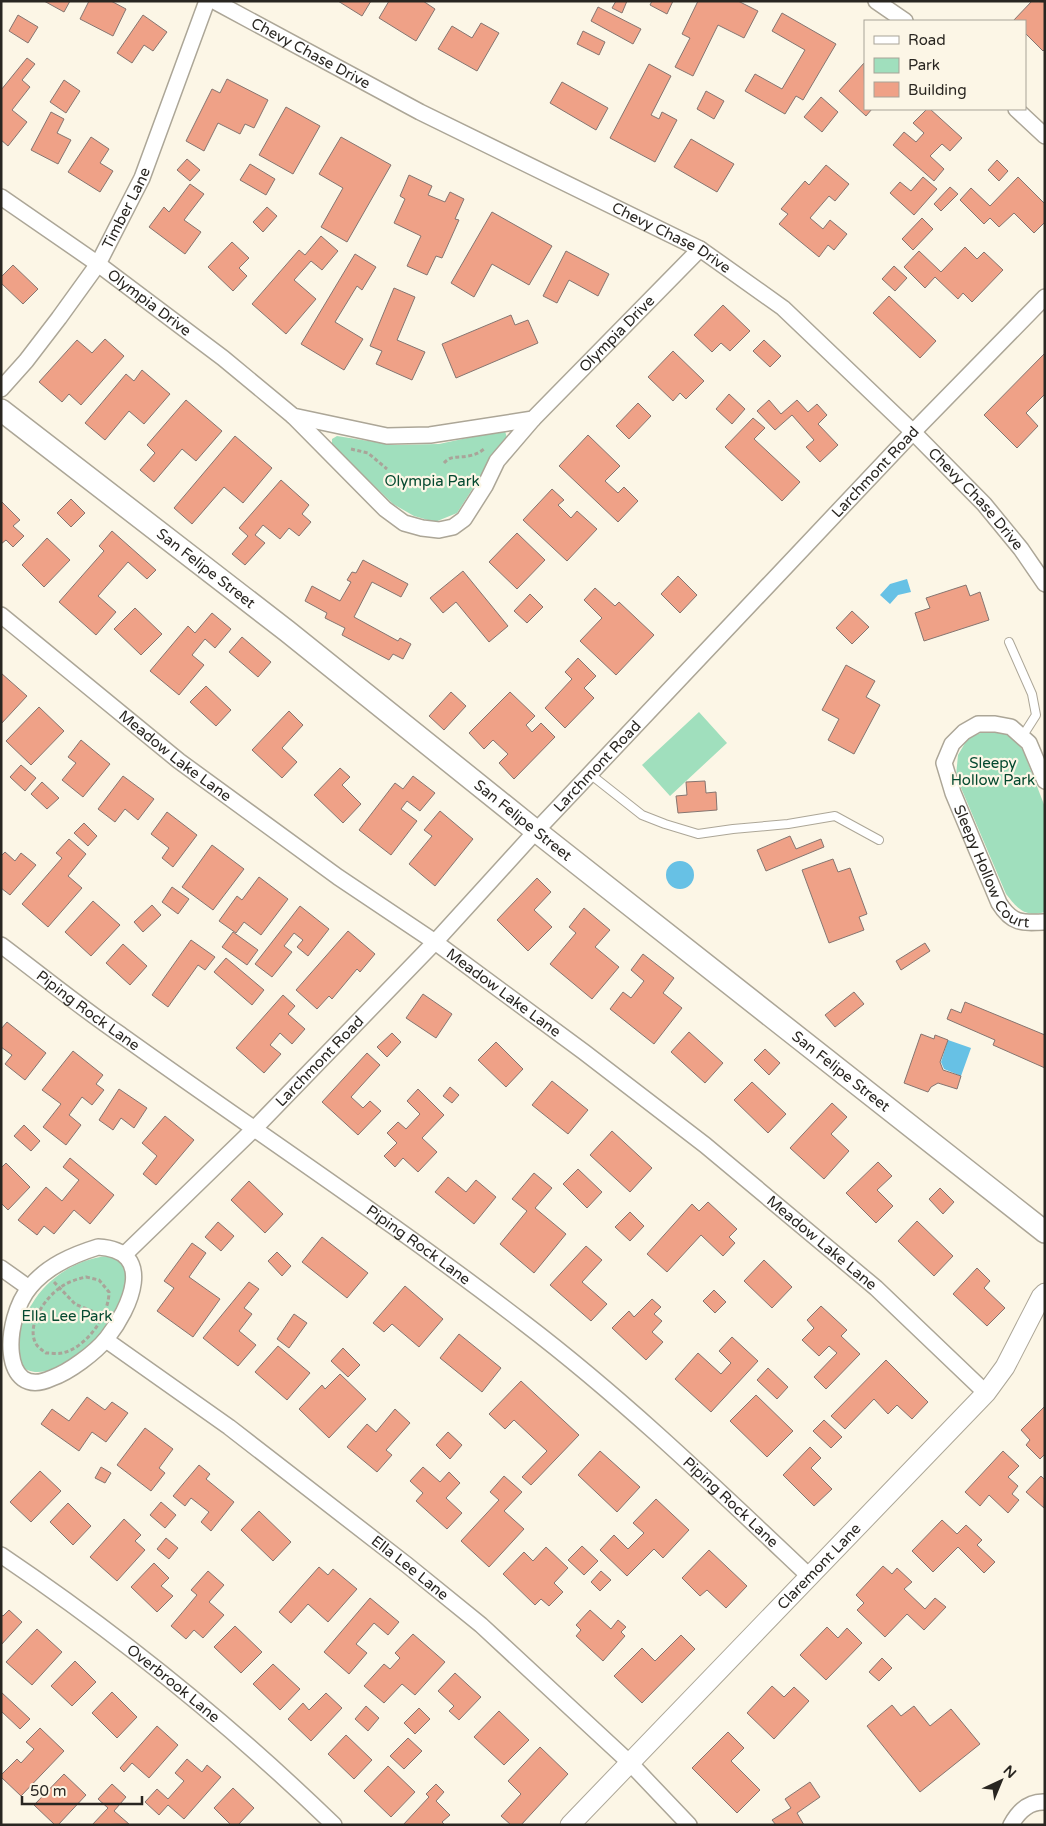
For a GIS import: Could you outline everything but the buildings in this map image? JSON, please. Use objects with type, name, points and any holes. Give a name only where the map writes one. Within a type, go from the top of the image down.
[{"type":"main road","name":"San Felipe Street","points":[[1,410],[287,631],[536,831],[1045,1232]]},
{"type":"street","name":"Timber Lane","points":[[1,389],[48,333],[98,264],[142,178],[207,1]]},
{"type":"street","name":"Chevy Chase Drive","points":[[214,1],[420,112],[700,248],[783,308],[913,432],[984,504],[1021,549],[1045,584]]},
{"type":"street","points":[[876,1],[904,20]]},
{"type":"street","points":[[1017,110],[1045,136]]},
{"type":"street","name":"Olympia Drive","points":[[1,197],[98,264],[223,358],[293,416],[385,509],[404,523],[439,530],[452,527],[464,519],[485,486],[497,462],[533,419],[700,248]]},
{"type":"street","name":"Larchmont Road","points":[[125,1254],[255,1128],[435,942],[536,831],[913,432],[1045,297]]},
{"type":"street","name":"Olympia Drive","points":[[293,416],[387,436],[430,435],[533,419]]},
{"type":"street","name":"Meadow Lake Lane","points":[[1,615],[179,761],[338,877],[435,942],[584,1052],[705,1145],[876,1288],[986,1393]]},
{"type":"street","name":"Sleepy Hollow Court","points":[[1045,781],[1029,743],[1011,727],[995,724],[978,724],[964,732],[952,744],[944,763],[953,793],[999,903],[1006,915],[1022,923],[1045,922]]},
{"type":"street","name":"Piping Rock Lane","points":[[1,945],[119,1034],[368,1208],[524,1323],[596,1381],[713,1485],[809,1576]]},
{"type":"street","points":[[98,1247],[112,1247],[125,1254],[132,1267],[135,1280],[129,1300],[119,1321],[106,1340],[84,1359],[60,1375],[40,1382],[24,1383],[9,1381],[4,1368],[2,1354],[6,1334],[16,1310],[29,1288],[48,1270],[76,1254],[98,1247]]},
{"type":"street","points":[[1,1268],[29,1288]]},
{"type":"street","name":"Claremont Lane","points":[[570,1825],[986,1393],[1005,1368],[1041,1297],[1045,1293]]},
{"type":"street","name":"Ella Lee Lane","points":[[106,1340],[229,1427],[481,1625],[630,1763],[688,1825]]},
{"type":"street","name":"Overbrook Lane","points":[[1,1555],[37,1579],[192,1699],[246,1744],[334,1825]]},
{"type":"street","points":[[1011,1825],[1017,1814],[1028,1806],[1045,1802]]},
{"type":"lane","points":[[1009,642],[1032,694],[1036,715],[1022,737]]},
{"type":"lane","points":[[590,774],[642,814],[665,824],[698,834],[788,824],[835,816],[879,840]]},
{"type":"path","points":[[475,428],[484,450],[497,462]]},
{"type":"path","points":[[339,462],[351,449],[354,429]]},
{"type":"path","points":[[351,449],[368,453],[387,470]]},
{"type":"path","points":[[444,463],[452,457],[468,456],[484,450]]},
{"type":"path","points":[[86,1277],[99,1280],[108,1292],[109,1298],[104,1316],[90,1334],[78,1345],[62,1353],[46,1353],[35,1343],[34,1328],[43,1306],[59,1288],[71,1281],[86,1277]]},
{"type":"path","points":[[53,1282],[75,1304],[110,1320]]},
{"type":"green space","name":"Olympia Park","points":[[505,431],[507,438],[457,513],[435,522],[414,516],[393,504],[332,445],[332,439],[337,436],[394,445],[439,444]]},
{"type":"green space","points":[[699,712],[727,743],[670,796],[642,765]]},
{"type":"green space","name":"Sleepy Hollow Park","points":[[988,730],[1009,734],[1023,750],[1045,807],[1045,912],[1038,914],[1027,913],[1014,904],[1006,894],[956,776],[958,755],[968,738]]},
{"type":"green space","name":"Ella Lee Park","points":[[107,1256],[120,1260],[126,1272],[127,1281],[118,1307],[101,1333],[78,1356],[66,1364],[54,1369],[36,1372],[24,1368],[17,1356],[16,1338],[20,1325],[38,1295],[54,1278],[64,1271],[85,1261]]},
{"type":"water","points":[[907,579],[911,592],[898,595],[890,604],[880,595],[890,584]]},
{"type":"water","points":[[680,861],[690,865],[694,875],[690,885],[680,889],[670,885],[666,875],[670,865]]},
{"type":"water","points":[[948,1040],[971,1048],[961,1076],[944,1069],[941,1062]]}]
